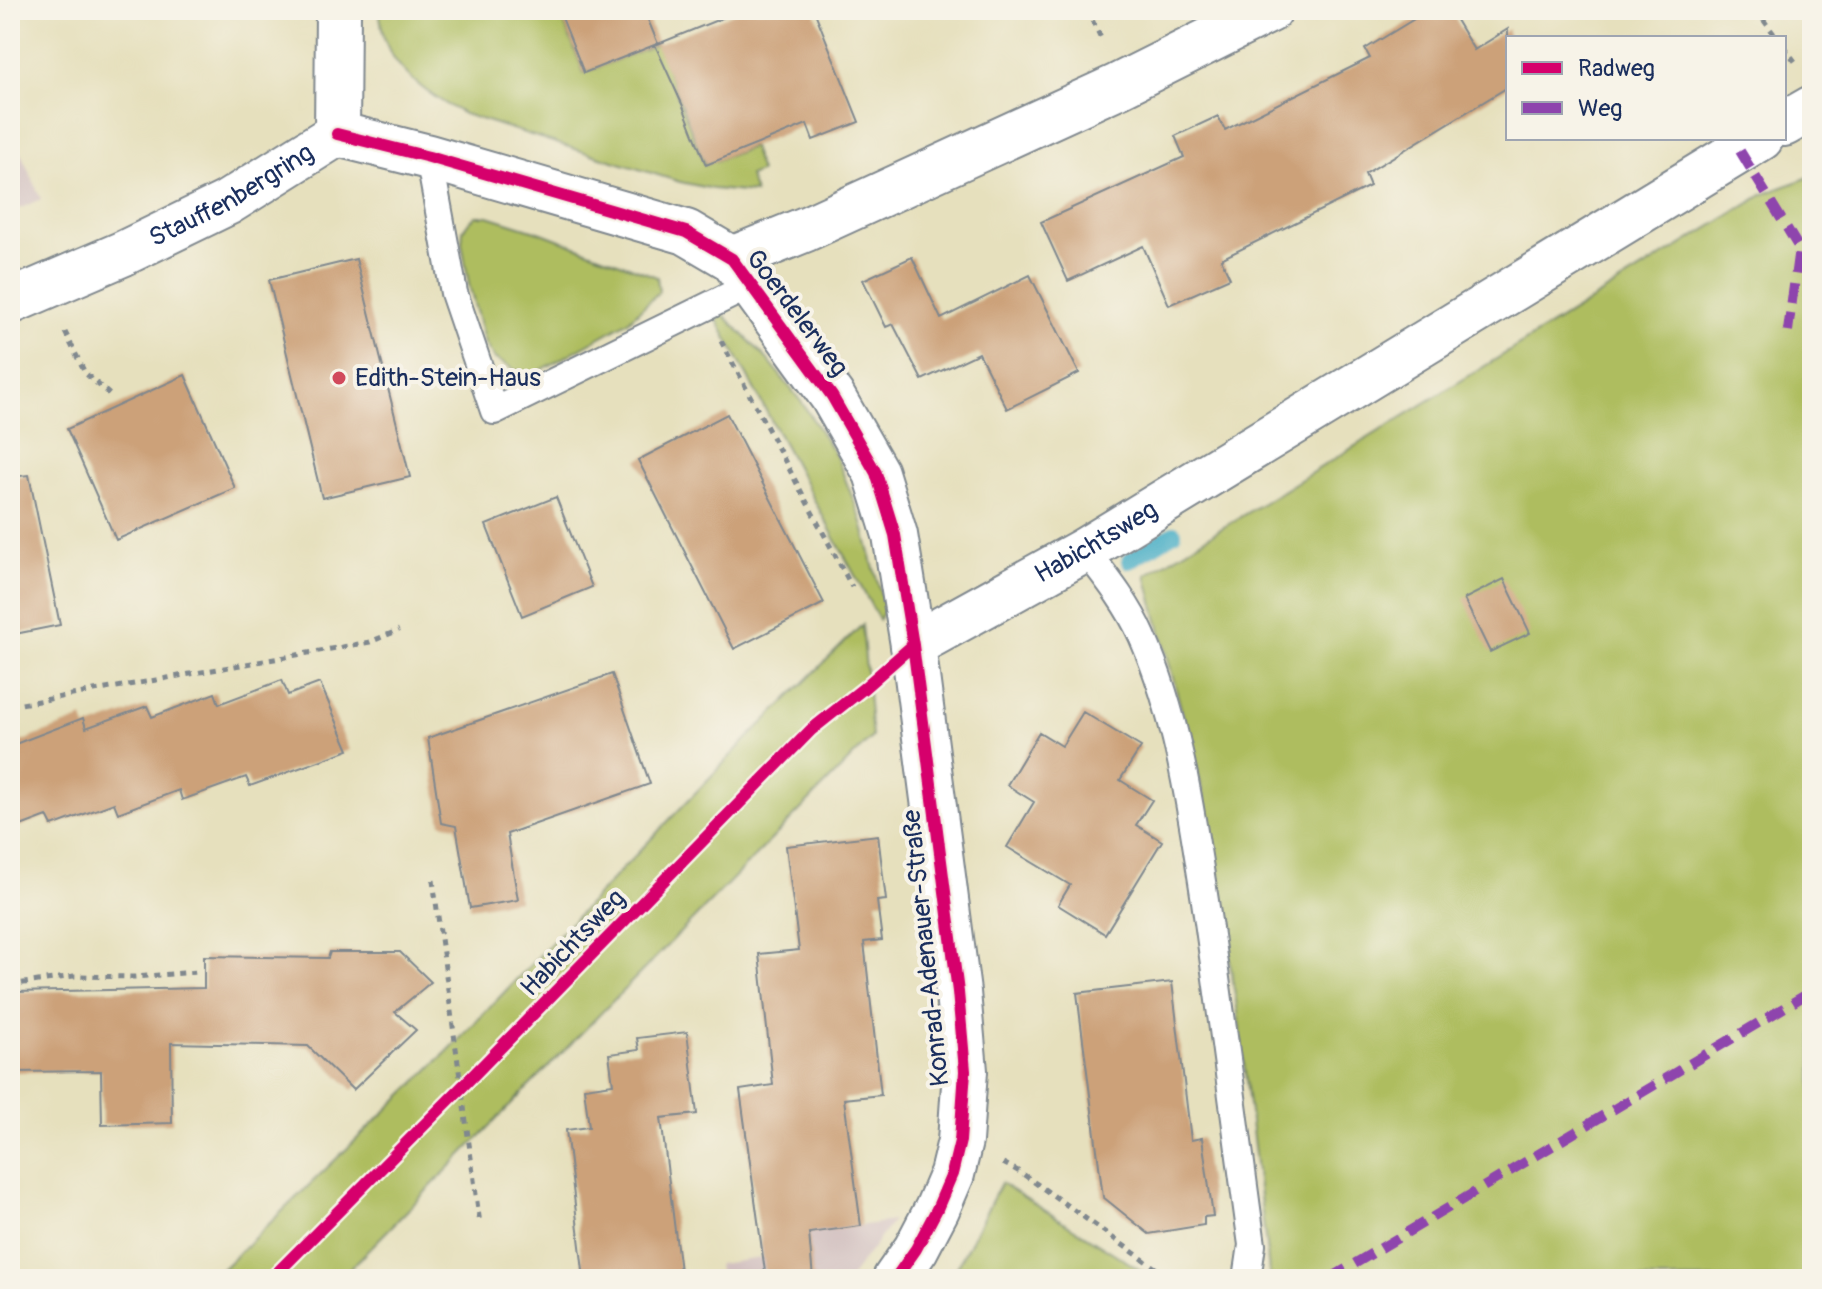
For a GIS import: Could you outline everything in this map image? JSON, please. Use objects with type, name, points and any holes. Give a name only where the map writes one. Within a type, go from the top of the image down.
[{"type":"street","name":"Stauffenbergring","points":[[27,295],[122,254],[227,203],[337,134],[338,10]]},
{"type":"street","name":"Goerdelerweg","points":[[742,272],[806,229],[1104,93],[1270,10]]},
{"type":"street","points":[[1786,123],[1812,108]]},
{"type":"street","name":"Goerdelerweg","points":[[337,134],[429,157],[686,232],[742,272],[832,396],[876,473],[895,535],[913,645]]},
{"type":"street","name":"Habichtsweg","points":[[913,645],[1085,550],[1758,140]]},
{"type":"street","name":"Konrad-Adenauer-Straße","points":[[895,1279],[916,1249],[952,1174],[960,1141],[965,1071],[958,992],[913,645]]},
{"type":"lane","name":"Goerdelerweg","points":[[429,157],[454,293],[494,411],[704,309],[742,272]]},
{"type":"lane","points":[[1085,550],[1116,591],[1141,633],[1172,720],[1192,816],[1250,1229],[1252,1245],[1247,1279]]},
{"type":"path","points":[[1087,10],[1104,44]]},
{"type":"path","points":[[1756,10],[1776,36]]},
{"type":"path","points":[[27,295],[85,373],[110,395]]},
{"type":"path","points":[[704,309],[858,598]]},
{"type":"path","points":[[10,706],[370,642],[399,630]]},
{"type":"path","points":[[433,880],[480,1224]]},
{"type":"path","points":[[10,985],[74,976],[134,977],[197,972]]},
{"type":"path","points":[[450,1099],[472,1077]]},
{"type":"path","points":[[960,1141],[1020,1172],[1171,1279]]},
{"type":"shaded area","points":[[10,128],[41,199],[10,213]]},
{"type":"shaded area","points":[[893,1221],[849,1279],[720,1279],[718,1264],[762,1258],[760,1240]]},
{"type":"green space","points":[[379,10],[559,10],[584,73],[657,44],[705,165],[752,147],[760,172],[749,176],[755,193],[680,182],[464,114],[429,93],[398,64],[385,41]]},
{"type":"green space","points":[[1812,176],[1812,1279],[1270,1279],[1238,1014],[1204,796],[1146,575],[1764,194]]},
{"type":"green space","points":[[476,216],[488,216],[542,233],[657,277],[659,292],[627,322],[536,373],[515,370],[494,358],[485,344],[469,285],[462,243],[463,230]]},
{"type":"green space","points":[[721,312],[767,359],[803,404],[836,456],[861,519],[885,610],[879,620],[717,320]]},
{"type":"green space","points":[[862,625],[872,737],[340,1279],[212,1279],[447,1052],[743,743]]},
{"type":"green space","points":[[1001,1183],[1155,1279],[951,1279]]},
{"type":"building","points":[[559,10],[644,10],[658,44],[742,10],[814,10],[859,122],[813,140],[807,124],[706,165],[657,44],[584,73]]},
{"type":"building","points":[[1429,10],[1450,10],[1474,50],[1508,29],[1506,88],[1365,174],[1370,186],[1221,259],[1230,278],[1169,305],[1143,246],[1068,281],[1041,222],[1184,157],[1175,136],[1218,116],[1225,130],[1370,58],[1365,49]]},
{"type":"building","points":[[912,257],[941,319],[1030,275],[1079,373],[1007,409],[979,353],[922,380],[893,324],[886,327],[863,280]]},
{"type":"building","name":"Edith-Stein-Haus","points":[[356,259],[410,477],[322,498],[269,280]]},
{"type":"building","points":[[185,375],[235,488],[116,540],[67,429]]},
{"type":"building","points":[[727,414],[824,603],[734,649],[638,460]]},
{"type":"building","points":[[29,475],[60,625],[10,635],[10,477]]},
{"type":"building","points":[[556,497],[592,587],[522,616],[486,525]]},
{"type":"building","points":[[1504,579],[1530,633],[1490,652],[1464,599]]},
{"type":"building","points":[[612,674],[650,784],[507,834],[518,900],[470,908],[456,826],[441,823],[428,738]]},
{"type":"building","points":[[282,680],[288,695],[320,683],[349,750],[250,786],[246,777],[182,800],[179,790],[118,813],[114,803],[52,826],[47,816],[10,830],[10,746],[83,718],[86,728],[147,706],[152,717],[215,693],[219,704]]},
{"type":"building","points":[[1083,712],[1141,747],[1120,780],[1152,800],[1136,825],[1162,841],[1105,934],[1058,905],[1070,885],[1007,847],[1034,802],[1007,785],[1039,732],[1062,746]]},
{"type":"building","points":[[878,835],[886,900],[877,901],[882,940],[864,942],[881,1095],[844,1099],[861,1226],[809,1233],[813,1279],[766,1279],[740,1090],[773,1085],[759,954],[799,950],[786,846]]},
{"type":"building","points":[[330,952],[400,952],[431,982],[395,1012],[416,1030],[353,1090],[308,1046],[171,1043],[172,1123],[102,1125],[101,1071],[10,1072],[10,1004],[15,1004],[15,992],[204,988],[204,956],[328,958]]},
{"type":"building","points":[[1172,982],[1191,1140],[1202,1138],[1213,1216],[1204,1217],[1204,1225],[1149,1234],[1103,1197],[1077,993]]},
{"type":"building","points":[[687,1032],[697,1114],[661,1118],[681,1279],[584,1279],[566,1130],[589,1127],[584,1088],[613,1084],[609,1054],[639,1050],[637,1038]]},
{"type":"waterway","points":[[1129,561],[1174,533]]},
{"type":"marked path","points":[[1740,151],[1799,248],[1788,331]]},
{"type":"marked path","points":[[1329,1279],[1812,991]]},
{"type":"cycle path","points":[[337,134],[429,157],[686,232],[732,259],[832,396],[876,473],[895,535],[913,645],[958,992],[965,1071],[960,1141],[952,1174],[916,1249],[895,1279]]},
{"type":"cycle path","points":[[271,1279],[811,730],[913,645]]},
{"type":"place","name":"Edith-Stein-Haus","points":[[339,378]]}]
